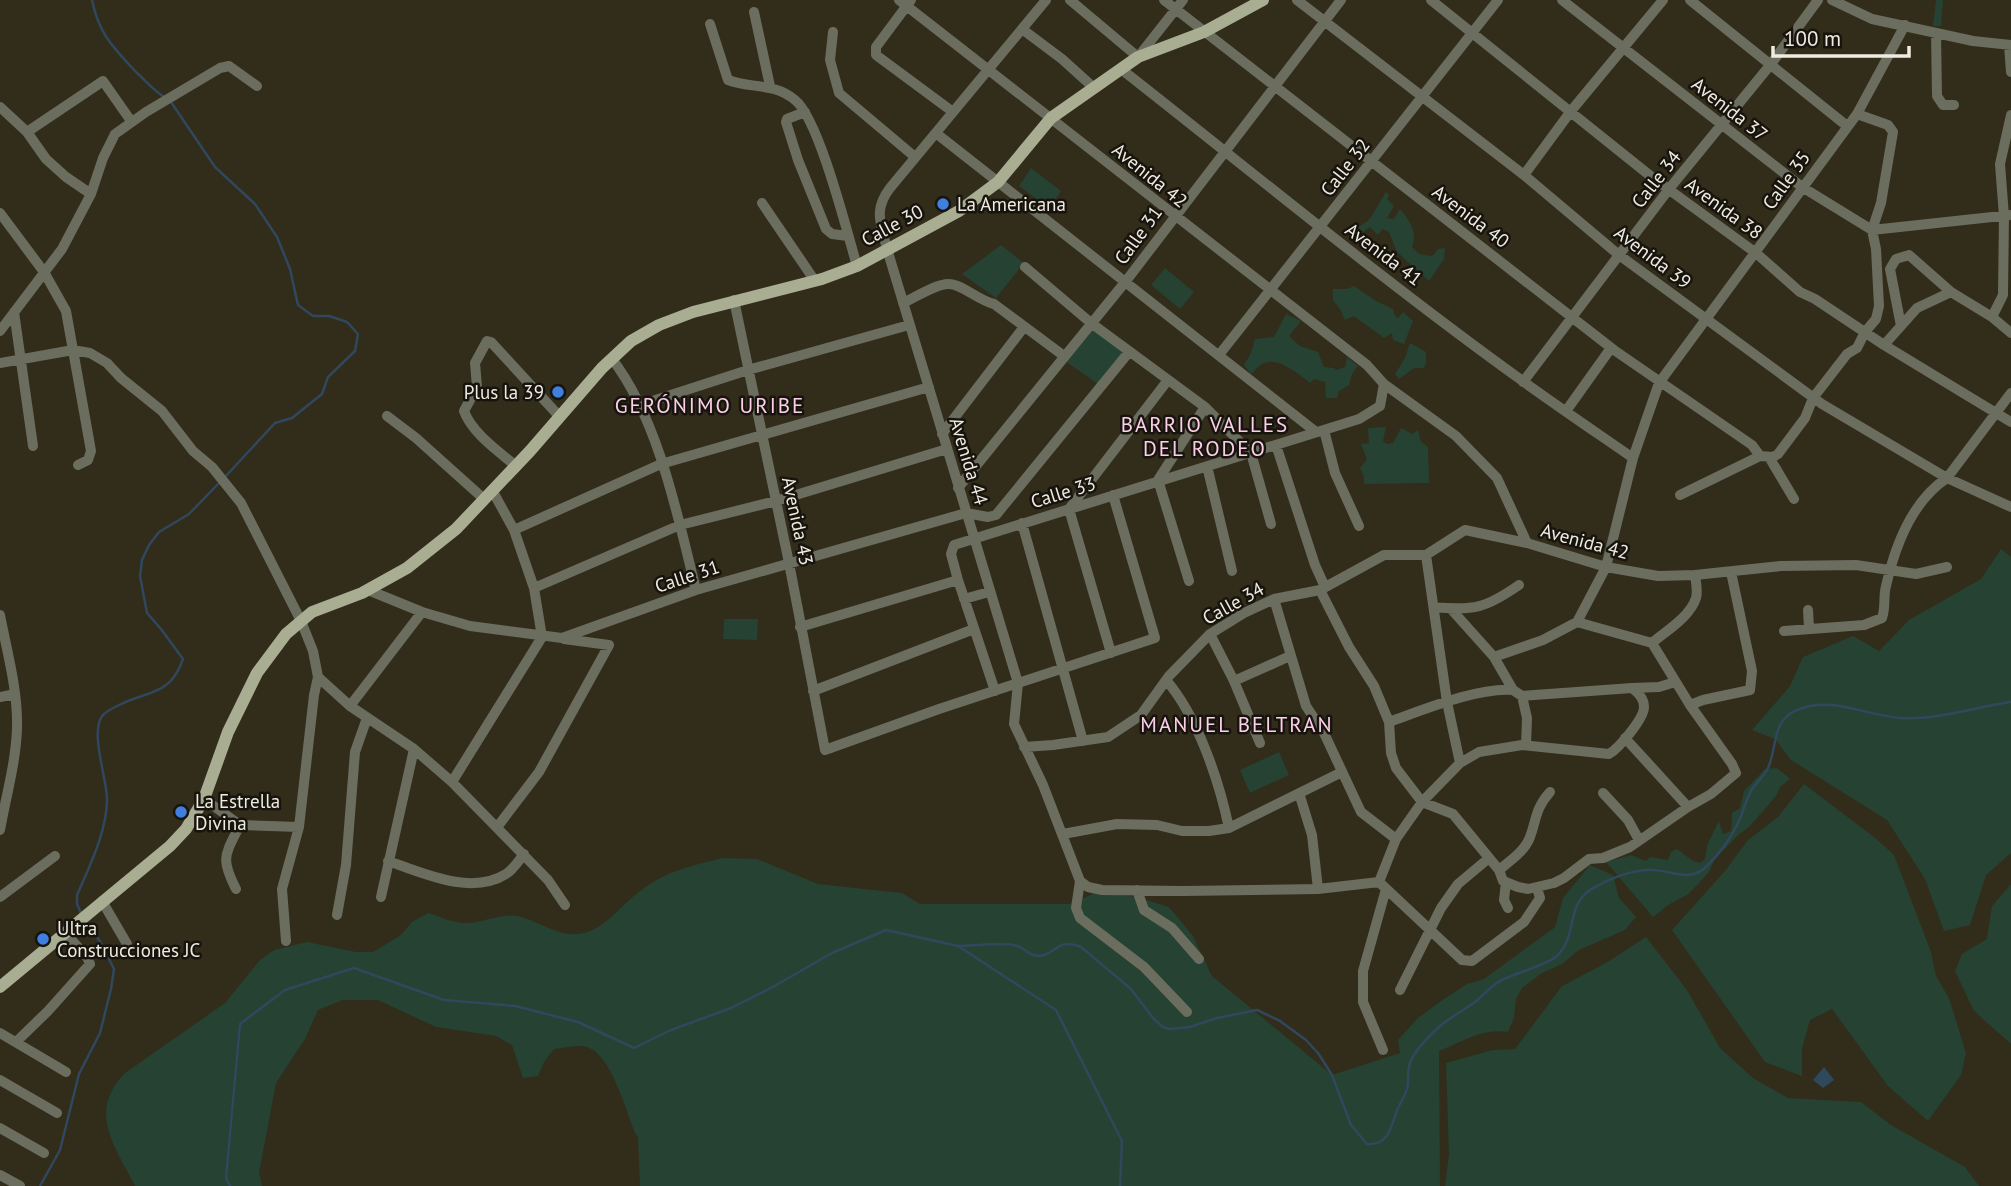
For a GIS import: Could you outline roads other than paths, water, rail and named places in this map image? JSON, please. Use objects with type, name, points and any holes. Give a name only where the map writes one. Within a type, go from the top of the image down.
[{"type":"main road","name":"Calle 30","points":[[0,987],[170,846],[186,829],[204,799],[228,732],[257,673],[286,634],[312,612],[368,590],[407,568],[456,529],[631,341],[659,325],[693,312],[815,281],[857,266],[959,211],[998,182],[1051,118],[1093,87],[1138,57],[1203,32],[1263,0]]},
{"type":"street","name":"Avenida 44","points":[[1018,683],[909,325],[879,213],[881,201],[915,157],[937,134],[1046,0]]},
{"type":"street","points":[[1070,0],[1138,57]]},
{"type":"street","name":"Avenida 40","points":[[1164,0],[1611,348],[1752,445],[1765,457],[1794,499]]},
{"type":"street","name":"Calle 30","points":[[1138,57],[1183,0]]},
{"type":"street","name":"Avenida 39","points":[[1297,0],[1524,175],[1619,255],[1813,398],[1947,478],[2011,507]]},
{"type":"street","name":"Calle 31","points":[[958,488],[1126,281],[1173,216],[1341,0]]},
{"type":"street","name":"Avenida 38","points":[[1431,0],[1669,190],[1756,253],[1800,292],[2011,422]]},
{"type":"street","name":"Calle 32","points":[[1219,355],[1498,0]]},
{"type":"street","name":"Avenida 37","points":[[1562,0],[1802,187],[1872,230]]},
{"type":"street","points":[[1524,175],[1571,111],[1625,49],[1662,0]]},
{"type":"street","points":[[1690,0],[1847,126]]},
{"type":"street","name":"Calle 34","points":[[1523,382],[1669,190],[1771,65],[1818,0]]},
{"type":"street","points":[[1832,0],[1872,19],[1973,41],[2010,45],[2011,72]]},
{"type":"street","points":[[953,112],[876,55],[876,47],[905,2],[987,70],[1051,118]]},
{"type":"street","points":[[754,12],[769,86]]},
{"type":"street","points":[[710,24],[728,80],[769,86],[793,98],[804,112],[822,151],[857,266]]},
{"type":"street","name":"Calle 35","points":[[1577,622],[1606,567],[1633,458],[1659,383],[1857,114],[1905,26]]},
{"type":"street","points":[[1022,29],[1093,87]]},
{"type":"street","points":[[833,32],[830,60],[839,93],[915,157]]},
{"type":"street","points":[[1936,33],[1937,96],[1943,105],[1954,105]]},
{"type":"street","points":[[0,331],[62,249],[90,194],[115,134],[131,121],[220,68],[229,66],[257,86]]},
{"type":"street","name":"Avenida 41","points":[[1121,69],[1320,227],[1523,382],[1633,458]]},
{"type":"street","points":[[27,132],[103,81],[131,121]]},
{"type":"street","points":[[0,107],[27,132],[46,159],[90,194]]},
{"type":"street","points":[[804,112],[787,119],[786,122],[797,160],[826,229],[832,234],[848,236]]},
{"type":"street","points":[[1680,495],[1765,457],[1778,454],[1805,418],[1813,398],[1847,354],[1857,348],[1876,319],[1879,306],[1876,250],[1872,230],[1881,203],[1893,132],[1888,125],[1857,114]]},
{"type":"street","points":[[1992,317],[2003,295],[2007,216],[2000,164],[2011,115]]},
{"type":"street","name":"Avenida 42","points":[[1051,118],[1367,365],[1384,384],[1456,436],[1497,478],[1527,543],[1606,567],[1658,576],[1781,566],[1856,565],[1916,574],[1947,567]]},
{"type":"street","points":[[937,134],[1320,431],[1359,526]]},
{"type":"street","points":[[762,203],[815,281]]},
{"type":"street","points":[[0,213],[44,272],[66,311],[83,394],[91,451],[88,460],[78,465]]},
{"type":"street","points":[[1872,230],[2007,216]]},
{"type":"street","points":[[1901,326],[1890,270],[1896,260],[1909,255],[1951,292],[1992,317],[2011,333]]},
{"type":"street","points":[[1025,267],[1091,323],[1205,407],[1251,453],[1271,524]]},
{"type":"street","points":[[903,303],[942,285],[953,284],[984,302],[995,304],[1064,356]]},
{"type":"street","points":[[1884,345],[1917,308],[1951,292]]},
{"type":"street","name":"Avenida 43","points":[[734,300],[825,750],[995,691]]},
{"type":"street","points":[[14,312],[33,446]]},
{"type":"street","points":[[640,405],[748,370],[909,325]]},
{"type":"street","points":[[942,434],[1024,327]]},
{"type":"street","points":[[516,466],[499,453],[470,422],[464,411],[477,387],[475,363],[487,341],[513,363],[559,416]]},
{"type":"street","points":[[1566,411],[1611,348]]},
{"type":"street","points":[[0,363],[73,350],[90,353],[107,363],[162,411],[193,451],[212,467],[241,503],[301,621],[313,651],[318,677],[299,827],[282,889],[286,941]]},
{"type":"street","name":"Calle 31","points":[[368,590],[422,612],[470,625],[562,638],[696,590],[789,563],[966,513],[996,515],[1129,352]]},
{"type":"street","points":[[612,359],[640,405],[662,464],[696,590]]},
{"type":"street","points":[[1111,653],[1069,509],[1168,380]]},
{"type":"street","name":"Calle 33","points":[[973,538],[1359,419],[1375,410],[1382,400],[1384,384]]},
{"type":"street","points":[[514,530],[662,464],[929,387]]},
{"type":"street","points":[[1784,631],[1864,625],[1882,618],[1886,608],[1884,592],[1900,537],[1925,497],[1947,478],[2011,393]]},
{"type":"street","points":[[1189,581],[1158,480],[1205,407]]},
{"type":"street","points":[[387,416],[488,495],[514,530],[534,588],[542,637],[452,782]]},
{"type":"street","points":[[1276,445],[1322,588],[1349,647],[1374,686],[1390,722],[1391,752],[1396,768],[1422,802],[1453,814],[1506,882],[1528,889],[1538,888],[1564,878],[1589,859],[1619,853],[1720,788],[1736,773],[1652,643],[1577,622],[1543,640],[1494,657]]},
{"type":"street","points":[[534,588],[680,525],[776,502],[947,449]]},
{"type":"street","points":[[1207,466],[1232,571]]},
{"type":"street","points":[[973,538],[954,545],[951,550],[958,580],[995,691],[1155,638],[1113,495]]},
{"type":"street","points":[[1022,523],[1083,741]]},
{"type":"street","points":[[1460,763],[1447,702],[1426,555],[1465,530],[1527,543]]},
{"type":"street","name":"Calle 34","points":[[1024,747],[1108,737],[1141,715],[1166,680],[1210,634],[1244,613],[1274,599],[1322,588],[1384,555],[1426,555]]},
{"type":"street","points":[[1690,705],[1703,699],[1749,690],[1752,671],[1731,572]]},
{"type":"street","points":[[1652,643],[1684,616],[1693,603],[1697,596],[1695,575]]},
{"type":"street","points":[[800,627],[958,580]]},
{"type":"street","points":[[1434,607],[1465,610],[1490,604],[1519,585]]},
{"type":"street","points":[[964,599],[989,592]]},
{"type":"street","points":[[1274,599],[1306,706],[1324,733],[1361,812],[1396,839]]},
{"type":"street","points":[[1451,609],[1494,657],[1517,693],[1527,718],[1526,745]]},
{"type":"street","points":[[1808,610],[1809,628]]},
{"type":"street","points":[[350,706],[422,612]]},
{"type":"street","points":[[0,615],[2,641],[15,694],[17,727],[15,756],[4,785],[0,830]]},
{"type":"street","points":[[813,691],[974,629]]},
{"type":"street","points":[[1210,634],[1234,681],[1260,743]]},
{"type":"street","points":[[498,826],[539,772],[609,645],[562,638]]},
{"type":"street","points":[[1234,681],[1290,656]]},
{"type":"street","points":[[318,677],[350,706],[414,749],[452,782],[548,880],[565,905]]},
{"type":"street","points":[[1166,680],[1182,699],[1216,778],[1229,828]]},
{"type":"street","points":[[1390,722],[1447,702],[1502,689],[1517,693],[1659,687],[1675,682]]},
{"type":"street","points":[[1018,683],[1014,724],[1063,834],[1080,881],[1076,908],[1080,918],[1144,967],[1187,1012]]},
{"type":"street","points":[[1383,1050],[1363,1002],[1363,971],[1396,839],[1422,802],[1460,763],[1479,752],[1526,745],[1609,754],[1617,750],[1641,716],[1644,707],[1640,695],[1632,688]]},
{"type":"street","points":[[0,697],[15,694]]},
{"type":"street","points":[[337,915],[346,865],[355,752],[367,718]]},
{"type":"street","points":[[1625,738],[1688,807]]},
{"type":"street","points":[[381,897],[414,749]]},
{"type":"street","points":[[1063,834],[1117,824],[1157,825],[1182,831],[1229,828],[1342,772]]},
{"type":"street","points":[[1499,870],[1517,855],[1529,839],[1541,802],[1550,792]]},
{"type":"street","points":[[1299,793],[1312,835],[1318,890]]},
{"type":"street","points":[[1603,793],[1628,820],[1639,840]]},
{"type":"street","points":[[204,799],[240,825],[299,827]]},
{"type":"street","points":[[236,889],[224,859],[240,825]]},
{"type":"street","points":[[388,861],[441,879],[478,883],[506,874],[524,854]]},
{"type":"street","points":[[0,897],[55,856]]},
{"type":"street","points":[[1400,990],[1441,908],[1458,884],[1489,858]]},
{"type":"street","points":[[1080,881],[1095,889],[1138,890],[1318,890],[1383,886],[1462,960],[1472,961],[1524,922],[1540,898],[1538,888]]},
{"type":"street","points":[[1506,882],[1504,900],[1508,908]]},
{"type":"street","points":[[1138,890],[1144,910],[1172,928],[1199,959]]},
{"type":"street","points":[[102,901],[127,943]]},
{"type":"street","points":[[16,1042],[90,964],[65,933]]},
{"type":"street","points":[[0,1032],[66,1072]]},
{"type":"street","points":[[0,1080],[57,1113]]},
{"type":"street","points":[[0,1128],[44,1153]]},
{"type":"street","points":[[0,1175],[20,1186]]},
{"type":"water","points":[[1824,1067],[1834,1080],[1823,1088],[1813,1080]]},
{"type":"waterway","points":[[92,0],[108,40],[137,73],[166,98]]},
{"type":"waterway","points":[[171,102],[215,167],[255,204],[277,237],[290,269],[298,305],[313,316],[329,316],[347,322],[358,334],[355,351],[328,377],[322,394],[292,418],[275,423],[224,478]]},
{"type":"waterway","points":[[81,913],[77,895],[97,848],[106,811],[106,790],[98,743],[99,722],[103,715],[114,708],[164,686],[178,671],[183,659],[147,613],[140,576],[142,560],[159,532],[189,514],[219,483]]},
{"type":"waterway","points":[[958,946],[1014,945],[1037,956],[1046,955],[1062,945],[1073,944],[1081,947],[1131,989],[1153,1018],[1169,1029],[1190,1027],[1257,1010],[1280,1021],[1306,1040],[1318,1053],[1332,1075],[1351,1125],[1367,1144],[1375,1144],[1381,1142],[1388,1133],[1407,1089],[1410,1063],[1423,1043],[1440,1026],[1496,984],[1557,956],[1568,938],[1575,909],[1586,893],[1609,880],[1634,872],[1655,870],[1685,875],[1700,872],[1707,866],[1732,834],[1752,789],[1765,774],[1779,727],[1789,715],[1810,706],[1836,705],[1888,716],[1915,718],[2011,702]]},
{"type":"waterway","points":[[40,1186],[60,1150],[79,1074],[100,1033],[111,989],[114,969],[86,921]]},
{"type":"waterway","points":[[230,1186],[226,1178],[240,1024],[285,990],[354,968],[444,1000],[515,1006],[578,1022],[634,1048],[671,1030],[731,1008],[832,953],[886,930],[958,946],[1056,1010],[1122,1141],[1120,1186]]},
{"type":"place","name":"La Americana","points":[[943,204]]},
{"type":"place","name":"Plus la 39","points":[[558,392]]},
{"type":"place","name":"La Estrella Divina","points":[[181,812]]},
{"type":"place","name":"Ultra Construcciones JC","points":[[43,939]]},
{"type":"district","name":"GERÓNIMO URIBE","points":[[710,406]]},
{"type":"district","name":"BARRIO VALLES DEL RODEO","points":[[1205,437]]},
{"type":"district","name":"MANUEL BELTRAN","points":[[1237,725]]}]
